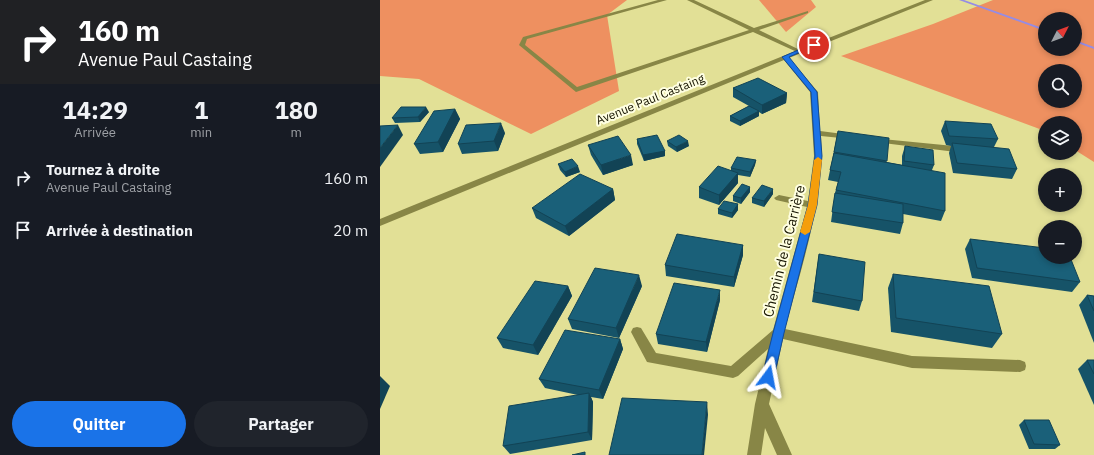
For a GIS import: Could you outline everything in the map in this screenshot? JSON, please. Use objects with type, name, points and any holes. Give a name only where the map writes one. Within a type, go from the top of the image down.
[{"type":"street","points":[[664,0],[525,38],[522,45],[576,90],[806,12]]},
{"type":"street","points":[[690,0],[799,51]]},
{"type":"street","name":"Avenue Paul Castaing","points":[[380,223],[799,51],[930,0]]},
{"type":"street","name":"Chemin de la Carrière","points":[[754,455],[762,404],[778,333],[812,205],[818,156],[814,92],[785,57]]},
{"type":"street","points":[[817,133],[964,150]]},
{"type":"street","points":[[779,198],[812,205]]},
{"type":"street","points":[[637,332],[652,358],[733,372],[778,333],[912,362],[1020,366]]},
{"type":"street","points":[[762,404],[785,455]]},
{"type":"shaded area","points":[[380,0],[627,0],[607,15],[619,91],[531,134],[419,79],[380,76]]},
{"type":"shaded area","points":[[759,0],[811,0],[816,7],[786,32]]},
{"type":"shaded area","points":[[993,0],[1094,0],[1094,162],[1082,154],[1082,116],[1038,116],[1038,128],[841,56],[933,24]]},
{"type":"building","points":[[758,78],[787,93],[762,105],[733,88]]},
{"type":"building","points":[[749,106],[759,111],[740,121],[730,116]]},
{"type":"building","points":[[401,107],[426,107],[418,117],[392,118]]},
{"type":"building","points":[[455,109],[438,142],[414,144],[434,111]]},
{"type":"building","points":[[945,121],[991,124],[998,139],[949,136]]},
{"type":"building","points":[[501,123],[494,141],[458,144],[466,125]]},
{"type":"building","points":[[398,125],[380,148],[380,126]]},
{"type":"building","points":[[838,131],[889,138],[887,161],[834,152]]},
{"type":"building","points":[[657,135],[665,151],[643,155],[637,139]]},
{"type":"building","points":[[679,135],[688,141],[676,147],[667,141]]},
{"type":"building","points":[[618,136],[631,155],[601,165],[588,145]]},
{"type":"building","points":[[952,143],[1009,149],[1017,169],[957,163]]},
{"type":"building","points":[[905,146],[933,150],[934,165],[904,161]]},
{"type":"building","points":[[834,153],[945,173],[945,211],[836,190],[841,172],[830,170]]},
{"type":"building","points":[[737,157],[756,160],[750,172],[731,168]]},
{"type":"building","points":[[572,159],[578,166],[565,172],[558,164]]},
{"type":"building","points":[[718,166],[738,173],[719,195],[699,187]]},
{"type":"building","points":[[580,174],[613,189],[565,226],[532,208]]},
{"type":"building","points":[[742,184],[750,187],[741,198],[733,196]]},
{"type":"building","points":[[762,185],[773,189],[764,201],[752,198]]},
{"type":"building","points":[[835,193],[903,204],[903,223],[832,212]]},
{"type":"building","points":[[724,201],[738,204],[732,213],[718,209]]},
{"type":"building","points":[[677,234],[743,245],[734,277],[665,265]]},
{"type":"building","points":[[970,239],[1038,247],[1038,264],[1073,264],[1080,282],[977,268]]},
{"type":"building","points":[[819,254],[865,262],[862,301],[814,292]]},
{"type":"building","points":[[595,268],[639,275],[616,328],[568,319]]},
{"type":"building","points":[[893,274],[989,286],[1002,334],[896,318]]},
{"type":"building","points":[[535,281],[568,286],[533,345],[497,338]]},
{"type":"building","points":[[674,283],[720,290],[706,342],[656,334]]},
{"type":"building","points":[[1087,295],[1094,296],[1094,311]]},
{"type":"building","points":[[565,330],[620,339],[599,390],[539,379]]},
{"type":"building","points":[[1087,360],[1094,360],[1094,374]]},
{"type":"building","points":[[589,393],[588,432],[503,446],[509,406]]},
{"type":"building","points":[[622,398],[707,402],[702,455],[609,455]]},
{"type":"building","points":[[1024,420],[1049,420],[1060,445],[1034,444]]},
{"type":"building","points":[[585,452],[585,455],[572,455]]},
{"type":"waterway","points":[[961,0],[1038,28]]},
{"type":"waterway","points":[[1082,44],[1094,48]]},
{"type":"slow traffic","points":[[805,232],[812,205],[818,160]]},
{"type":"route","points":[[768,377],[778,333],[812,205],[818,156],[814,92],[785,57],[814,45]]}]
